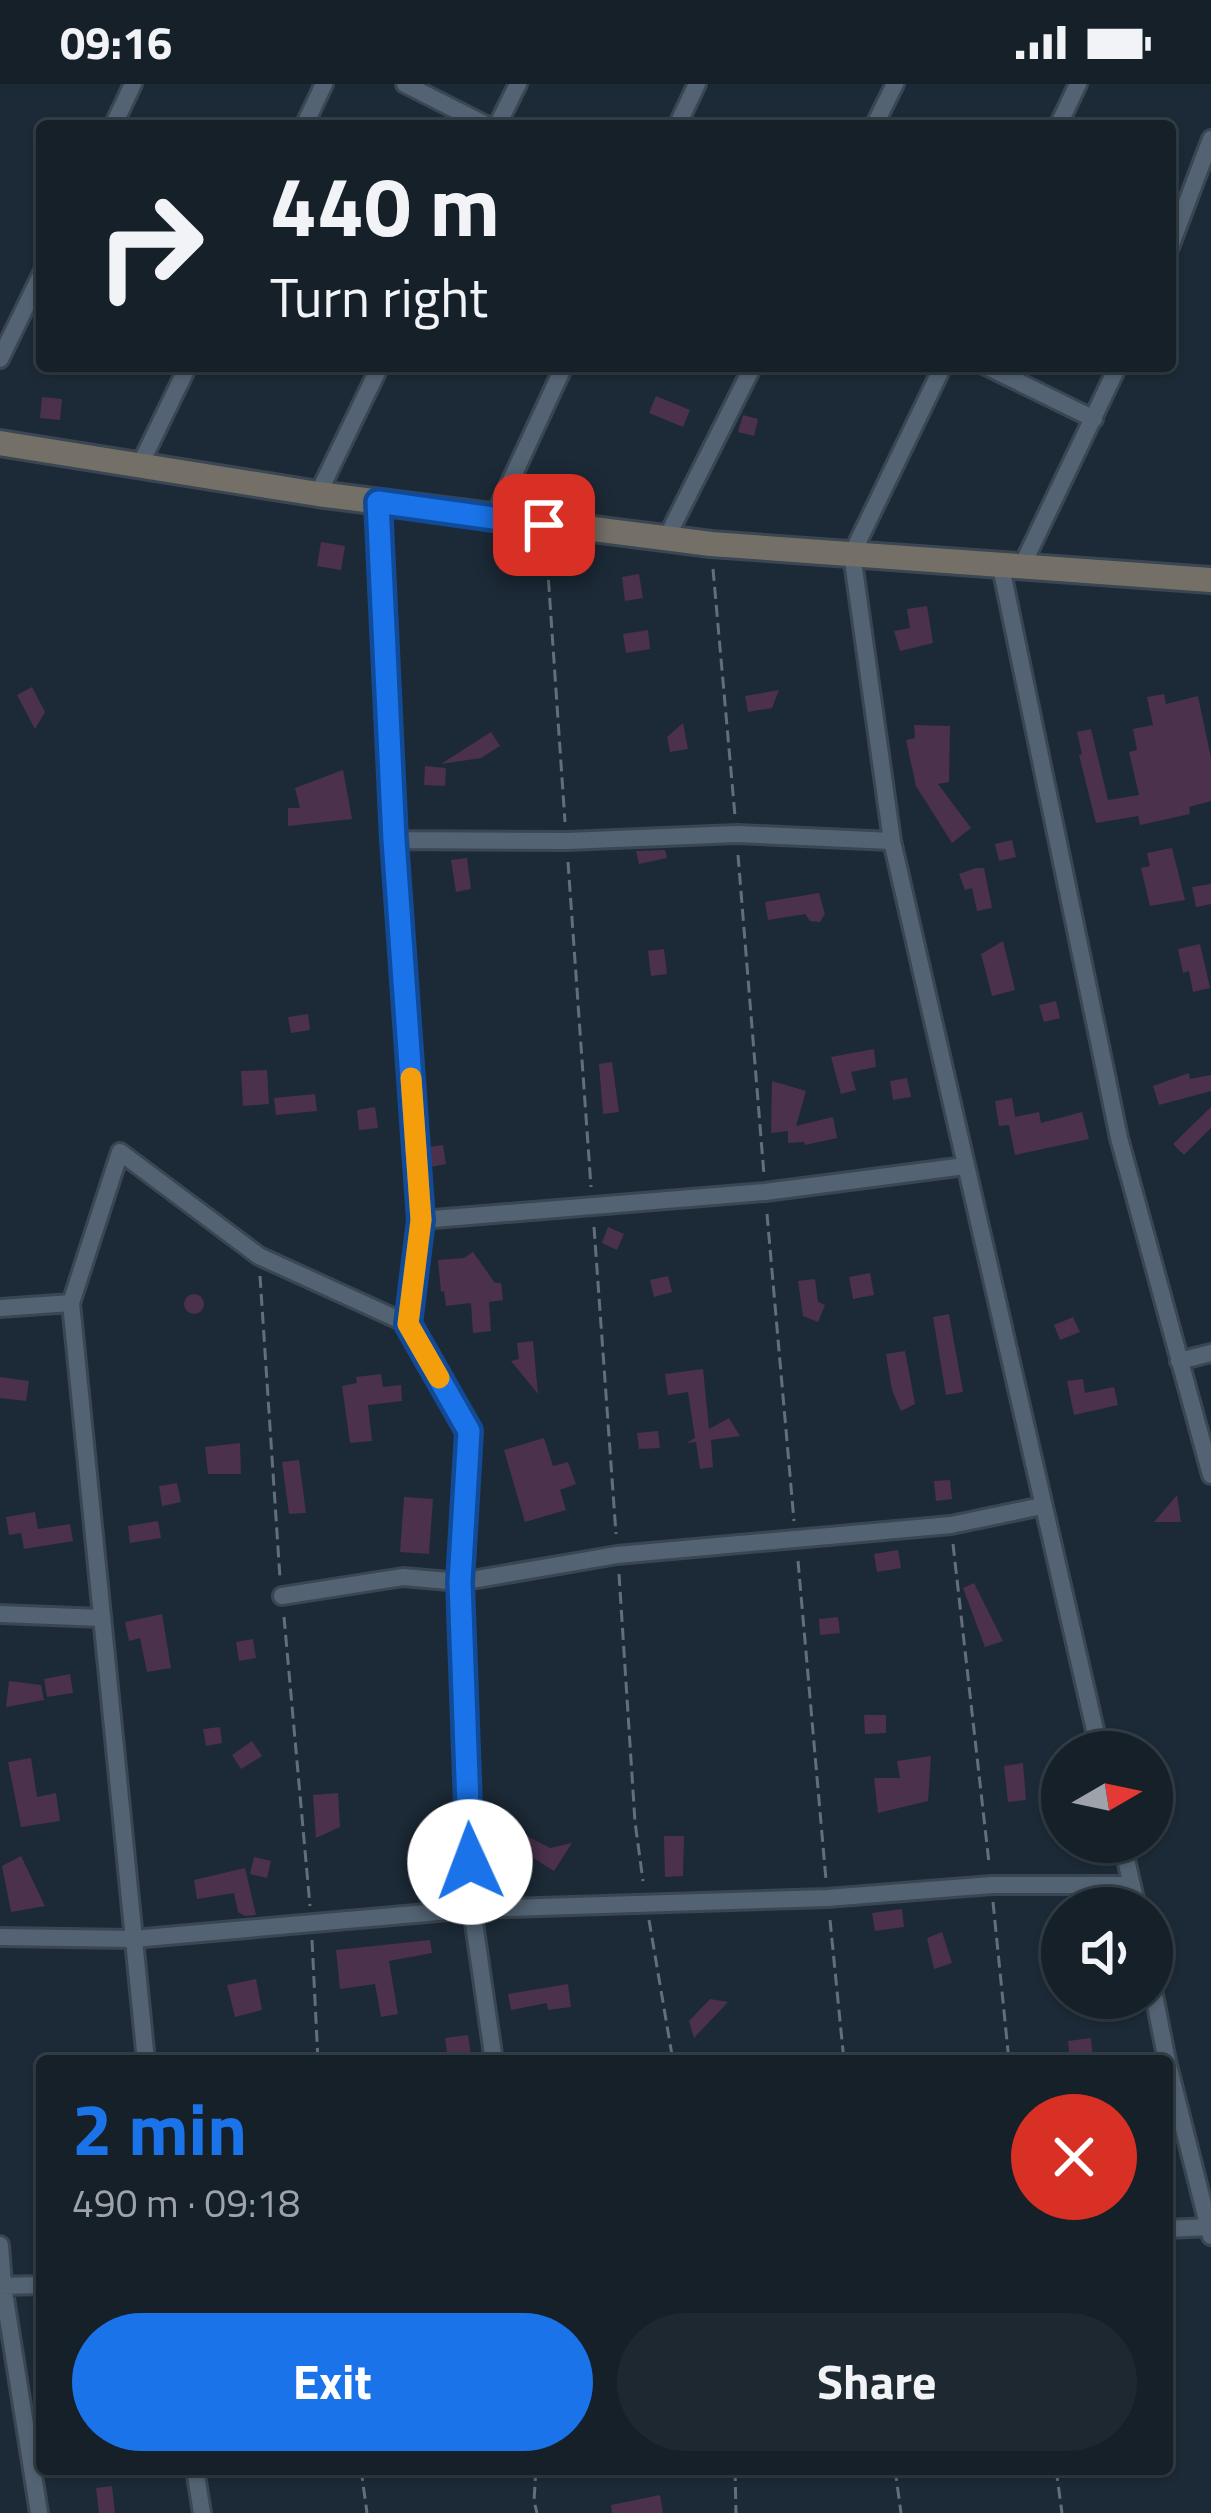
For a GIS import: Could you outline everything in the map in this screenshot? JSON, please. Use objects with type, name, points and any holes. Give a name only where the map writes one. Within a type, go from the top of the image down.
[{"type":"street","points":[[116,120],[133,84]]},
{"type":"street","points":[[307,120],[324,84]]},
{"type":"street","points":[[405,84],[480,120]]},
{"type":"street","points":[[497,120],[518,84]]},
{"type":"street","points":[[680,120],[697,84]]},
{"type":"street","points":[[877,120],[895,84]]},
{"type":"street","points":[[1061,120],[1078,84]]},
{"type":"street","points":[[1176,232],[1211,139]]},
{"type":"street","points":[[0,359],[36,285]]},
{"type":"street","points":[[140,467],[185,372]]},
{"type":"street","points":[[318,494],[377,372]]},
{"type":"street","points":[[493,519],[561,372]]},
{"type":"street","points":[[666,539],[750,372]]},
{"type":"street","points":[[940,372],[852,554],[892,842],[1095,1731]]},
{"type":"street","points":[[998,372],[1094,419]]},
{"type":"street","points":[[1115,372],[1011,567],[1119,1138],[1211,1475]]},
{"type":"street","points":[[0,443],[318,494],[666,539],[1211,580]]},
{"type":"street","points":[[378,502],[394,840],[421,1220],[408,1324]]},
{"type":"street","points":[[394,840],[567,841],[736,834],[892,842]]},
{"type":"street","points":[[145,2055],[71,1303],[120,1152],[259,1256],[408,1324],[469,1431],[460,1582],[472,1909],[493,2055]]},
{"type":"street","points":[[421,1220],[765,1192],[964,1166]]},
{"type":"street","points":[[0,1308],[71,1303]]},
{"type":"street","points":[[1179,1361],[1211,1353]]},
{"type":"street","points":[[282,1596],[403,1577],[460,1582],[617,1555],[951,1525],[1042,1507]]},
{"type":"street","points":[[0,1614],[102,1618]]},
{"type":"street","points":[[0,1937],[134,1939],[472,1909],[827,1898],[992,1885],[1132,1885],[1127,1863]]},
{"type":"street","points":[[1159,2019],[1166,2055]]},
{"type":"street","points":[[1173,2085],[1210,2232],[1173,2229]]},
{"type":"street","points":[[0,2245],[1,2286],[39,2513]]},
{"type":"street","points":[[1,2286],[36,2285]]},
{"type":"street","points":[[196,2475],[202,2513]]},
{"type":"path","points":[[544,525],[635,1822],[672,2055]]},
{"type":"path","points":[[711,544],[843,2055]]},
{"type":"path","points":[[259,1256],[318,2055]]},
{"type":"path","points":[[951,1525],[1008,2055]]},
{"type":"path","points":[[362,2475],[367,2513]]},
{"type":"path","points":[[536,2475],[537,2513]]},
{"type":"path","points":[[735,2475],[736,2513]]},
{"type":"path","points":[[896,2475],[901,2513]]},
{"type":"path","points":[[1058,2475],[1062,2513]]},
{"type":"building","points":[[656,396],[690,410],[683,427],[649,413]]},
{"type":"building","points":[[42,397],[62,399],[60,420],[40,418]]},
{"type":"building","points":[[743,415],[758,419],[754,436],[738,432]]},
{"type":"building","points":[[321,542],[345,546],[341,570],[317,566]]},
{"type":"building","points":[[639,574],[643,598],[625,601],[622,577]]},
{"type":"building","points":[[927,606],[933,643],[900,651],[894,631],[910,628],[907,609]]},
{"type":"building","points":[[648,630],[650,649],[626,653],[623,634]]},
{"type":"building","points":[[32,687],[45,712],[35,729],[17,695]]},
{"type":"building","points":[[779,690],[772,708],[748,712],[745,696]]},
{"type":"building","points":[[1164,694],[1166,704],[1198,696],[1211,758],[1211,801],[1189,807],[1190,814],[1140,825],[1138,816],[1096,823],[1077,732],[1091,729],[1108,800],[1139,795],[1129,752],[1137,750],[1133,729],[1153,725],[1147,697]]},
{"type":"building","points":[[683,723],[688,749],[670,752],[667,737]]},
{"type":"building","points":[[914,725],[950,726],[949,782],[938,784],[971,828],[952,843],[916,786],[906,740],[915,738]]},
{"type":"building","points":[[491,732],[500,746],[481,758],[441,764]]},
{"type":"building","points":[[425,766],[446,768],[445,786],[424,785]]},
{"type":"building","points":[[343,770],[352,819],[288,826],[288,808],[300,808],[295,788]]},
{"type":"building","points":[[1012,840],[1016,857],[999,861],[995,844]]},
{"type":"building","points":[[1172,848],[1185,900],[1150,906],[1141,868],[1150,866],[1147,853]]},
{"type":"building","points":[[665,850],[667,858],[639,864],[636,851]]},
{"type":"building","points":[[467,858],[471,889],[456,892],[451,860]]},
{"type":"building","points":[[984,868],[992,908],[977,911],[972,888],[965,890],[959,874]]},
{"type":"building","points":[[1211,884],[1211,904],[1196,907],[1192,887]]},
{"type":"building","points":[[819,893],[825,914],[820,922],[810,921],[805,914],[768,920],[765,902]]},
{"type":"building","points":[[1003,941],[1015,990],[992,996],[981,954]]},
{"type":"building","points":[[1200,944],[1210,988],[1193,992],[1178,949]]},
{"type":"building","points":[[664,949],[667,974],[651,976],[648,951]]},
{"type":"building","points":[[1056,1001],[1060,1018],[1044,1022],[1039,1005]]},
{"type":"building","points":[[308,1014],[310,1030],[291,1033],[288,1017]]},
{"type":"building","points":[[874,1049],[876,1067],[851,1072],[856,1090],[841,1094],[831,1057]]},
{"type":"building","points":[[612,1062],[619,1112],[603,1114],[599,1064]]},
{"type":"building","points":[[267,1070],[269,1104],[243,1106],[241,1071]]},
{"type":"building","points":[[1189,1073],[1190,1079],[1211,1075],[1211,1091],[1159,1105],[1153,1086]]},
{"type":"building","points":[[907,1078],[911,1097],[893,1100],[890,1081]]},
{"type":"building","points":[[772,1081],[806,1091],[796,1126],[833,1117],[837,1138],[805,1145],[788,1143],[788,1131],[771,1133]]},
{"type":"building","points":[[315,1094],[317,1111],[276,1115],[274,1098]]},
{"type":"building","points":[[1012,1098],[1015,1117],[1039,1112],[1041,1123],[1082,1112],[1089,1139],[1015,1155],[1009,1125],[999,1126],[995,1101]]},
{"type":"building","points":[[375,1107],[378,1128],[359,1130],[357,1110]]},
{"type":"building","points":[[1211,1107],[1211,1128],[1184,1155],[1173,1144]]},
{"type":"building","points":[[443,1145],[446,1164],[430,1167],[429,1147]]},
{"type":"building","points":[[608,1227],[624,1234],[617,1250],[602,1243]]},
{"type":"building","points":[[473,1252],[495,1283],[501,1283],[503,1300],[489,1302],[491,1331],[473,1333],[471,1303],[446,1306],[441,1292],[438,1260],[464,1258]]},
{"type":"building","points":[[870,1273],[874,1295],[853,1299],[849,1277]]},
{"type":"building","points":[[668,1276],[672,1292],[654,1297],[650,1280]]},
{"type":"building","points":[[815,1279],[818,1302],[825,1305],[818,1322],[803,1316],[798,1281]]},
{"type":"building","points":[[194,1294],[204,1304],[194,1314],[184,1304]]},
{"type":"building","points":[[949,1314],[963,1392],[946,1395],[933,1317]]},
{"type":"building","points":[[1073,1317],[1080,1332],[1060,1340],[1054,1325]]},
{"type":"building","points":[[533,1341],[538,1394],[511,1361],[519,1359],[517,1343]]},
{"type":"building","points":[[905,1351],[915,1404],[901,1411],[886,1354]]},
{"type":"building","points":[[703,1369],[709,1429],[729,1418],[740,1436],[711,1440],[713,1467],[700,1469],[696,1442],[686,1443],[695,1438],[688,1392],[668,1395],[665,1374]]},
{"type":"building","points":[[381,1374],[383,1387],[401,1385],[402,1401],[368,1405],[372,1441],[350,1443],[342,1386],[357,1383],[356,1377]]},
{"type":"building","points":[[0,1377],[29,1381],[26,1401],[0,1398]]},
{"type":"building","points":[[1083,1379],[1085,1393],[1114,1387],[1118,1405],[1074,1415],[1067,1381]]},
{"type":"building","points":[[658,1431],[660,1448],[639,1449],[637,1433]]},
{"type":"building","points":[[544,1438],[553,1466],[568,1462],[576,1484],[560,1490],[566,1510],[525,1522],[504,1450]]},
{"type":"building","points":[[240,1443],[241,1474],[208,1474],[205,1447]]},
{"type":"building","points":[[299,1460],[306,1513],[289,1514],[282,1462]]},
{"type":"building","points":[[950,1480],[952,1499],[936,1501],[934,1481]]},
{"type":"building","points":[[177,1483],[181,1502],[162,1506],[159,1486]]},
{"type":"building","points":[[1177,1495],[1181,1522],[1154,1522]]},
{"type":"building","points":[[404,1497],[433,1499],[429,1554],[400,1552]]},
{"type":"building","points":[[35,1512],[38,1529],[70,1524],[73,1541],[24,1549],[21,1533],[9,1535],[6,1517]]},
{"type":"building","points":[[158,1521],[161,1538],[130,1543],[128,1526]]},
{"type":"building","points":[[898,1550],[901,1568],[877,1572],[874,1554]]},
{"type":"building","points":[[974,1583],[1003,1641],[985,1647],[963,1588]]},
{"type":"building","points":[[162,1614],[171,1668],[147,1672],[140,1638],[129,1641],[125,1622]]},
{"type":"building","points":[[838,1617],[840,1633],[820,1635],[819,1619]]},
{"type":"building","points":[[253,1639],[256,1658],[239,1661],[236,1642]]},
{"type":"building","points":[[70,1674],[73,1693],[47,1697],[44,1679]]},
{"type":"building","points":[[9,1681],[41,1685],[44,1700],[6,1707]]},
{"type":"building","points":[[864,1715],[886,1715],[886,1733],[865,1734]]},
{"type":"building","points":[[220,1727],[222,1743],[206,1746],[203,1729]]},
{"type":"building","points":[[252,1741],[262,1756],[241,1769],[232,1755]]},
{"type":"building","points":[[931,1756],[928,1801],[878,1813],[874,1778],[900,1778],[897,1761]]},
{"type":"building","points":[[31,1758],[37,1797],[56,1793],[60,1821],[21,1827],[8,1762]]},
{"type":"building","points":[[1023,1763],[1026,1800],[1008,1802],[1004,1766]]},
{"type":"building","points":[[338,1793],[340,1827],[316,1838],[313,1795]]},
{"type":"building","points":[[513,1829],[550,1848],[572,1843],[554,1871],[533,1858],[508,1877],[495,1860]]},
{"type":"building","points":[[664,1836],[684,1836],[683,1876],[665,1877]]},
{"type":"building","points":[[21,1856],[45,1906],[11,1912],[2,1866]]},
{"type":"building","points":[[254,1857],[271,1861],[267,1878],[250,1874]]},
{"type":"building","points":[[245,1868],[256,1915],[238,1912],[234,1893],[197,1899],[194,1880]]},
{"type":"building","points":[[902,1909],[904,1927],[875,1931],[872,1913]]},
{"type":"building","points":[[942,1932],[952,1963],[934,1969],[927,1938]]},
{"type":"building","points":[[430,1940],[432,1953],[389,1961],[398,2014],[381,2017],[375,1984],[340,1989],[336,1950]]},
{"type":"building","points":[[256,1979],[262,2010],[235,2017],[227,1985]]},
{"type":"building","points":[[568,1984],[571,2007],[548,2010],[547,2003],[511,2010],[508,1994]]},
{"type":"building","points":[[710,1999],[728,2002],[694,2038],[689,2021]]},
{"type":"building","points":[[468,2035],[471,2055],[447,2055],[445,2038]]},
{"type":"building","points":[[1091,2038],[1093,2055],[1069,2055],[1068,2041]]},
{"type":"building","points":[[112,2486],[115,2513],[99,2513],[96,2488]]},
{"type":"building","points":[[660,2495],[663,2513],[612,2513],[611,2505]]},
{"type":"slow traffic","points":[[411,1078],[421,1220],[408,1324],[439,1378]]},
{"type":"route","points":[[470,1862],[460,1582],[469,1431],[408,1324],[421,1220],[394,840],[378,502],[544,525]]}]
